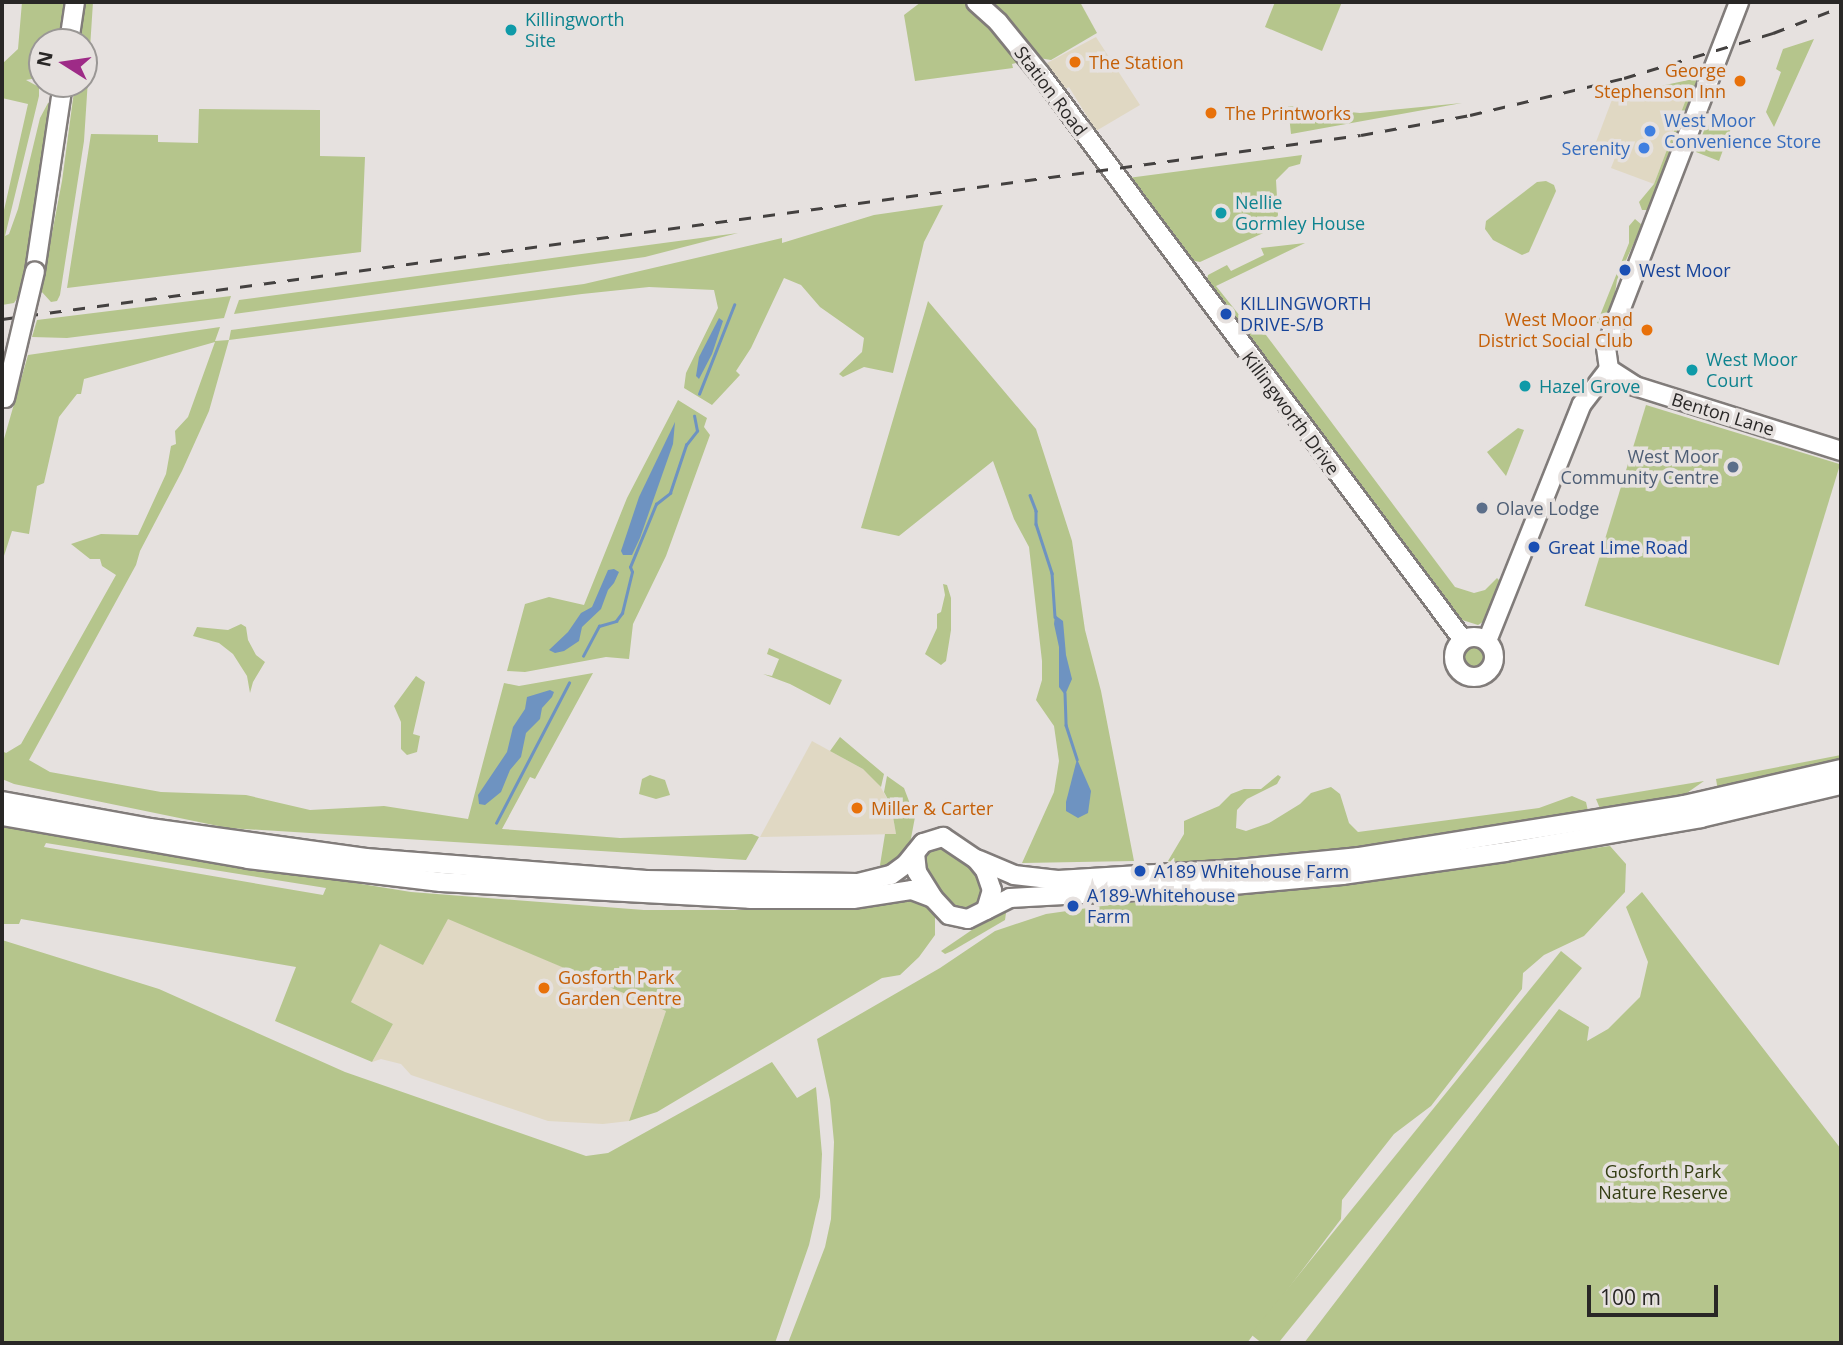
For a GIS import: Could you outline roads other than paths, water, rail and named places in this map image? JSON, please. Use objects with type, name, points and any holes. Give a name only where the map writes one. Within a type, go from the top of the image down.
[{"type":"main road","points":[[71,28],[75,2]]},
{"type":"main road","name":"Station Road","points":[[976,2],[998,22],[1041,75],[1120,184]]},
{"type":"main road","points":[[1487,641],[1582,404],[1609,369],[1606,347],[1739,2]]},
{"type":"main road","points":[[3,402],[35,271],[61,98]]},
{"type":"main road","name":"Killingworth Drive","points":[[1120,184],[1463,640]]},
{"type":"main road","name":"Benton Lane","points":[[1609,369],[1634,386],[1841,451]]},
{"type":"main road","points":[[1477,637],[1491,646],[1494,662],[1488,672],[1472,677],[1465,675],[1455,662],[1455,653],[1463,640],[1477,637]]},
{"type":"main road","points":[[2,801],[256,844],[456,867],[576,877],[845,884],[891,875],[927,840],[943,837],[976,859],[1014,875],[1058,880],[1315,862],[1576,824],[1723,797],[1841,769]]},
{"type":"main road","points":[[915,853],[917,872],[933,898],[946,912],[960,919],[973,918],[1010,898],[1249,884],[1342,875],[1505,852],[1701,818],[1841,785]]},
{"type":"main road","points":[[2,816],[248,859],[453,883],[750,899],[853,899],[912,890],[933,898]]},
{"type":"main road","points":[[976,859],[991,882],[992,895],[986,910]]},
{"type":"water","points":[[719,318],[723,321],[712,354],[699,379],[696,376],[699,357]]},
{"type":"water","points":[[675,422],[673,444],[640,538],[632,555],[623,555],[621,551],[639,497]]},
{"type":"water","points":[[608,570],[619,572],[614,583],[608,590],[601,609],[582,627],[579,641],[564,651],[555,653],[549,650],[568,632],[581,613],[592,607]]},
{"type":"water","points":[[1055,615],[1063,621],[1066,655],[1072,679],[1065,695],[1059,687],[1059,647],[1054,624]]},
{"type":"water","points":[[550,690],[554,692],[552,697],[542,708],[540,719],[526,733],[521,757],[510,770],[501,792],[485,805],[479,804],[478,795],[507,752],[513,727],[525,709],[527,697]]},
{"type":"water","points":[[1077,759],[1091,791],[1088,813],[1078,818],[1066,811]]},
{"type":"waterway","points":[[699,394],[734,305]]},
{"type":"waterway","points":[[583,656],[599,626],[616,621],[622,613],[632,572],[630,567],[656,504],[670,493],[686,445],[697,431],[694,416]]},
{"type":"waterway","points":[[1030,495],[1052,573],[1055,617]]},
{"type":"waterway","points":[[496,823],[569,683]]},
{"type":"waterway","points":[[1065,693],[1066,725],[1077,759]]},
{"type":"railway","points":[[2,319],[1361,135],[1470,115],[1624,78],[1773,33],[1841,7]]},
{"type":"place","name":"Killingworth Site","points":[[511,30]]},
{"type":"place","name":"The Station","points":[[1075,62]]},
{"type":"place","name":"George Stephenson Inn","points":[[1740,81]]},
{"type":"place","name":"The Printworks","points":[[1211,113]]},
{"type":"place","name":"West Moor Convenience Store","points":[[1650,131]]},
{"type":"place","name":"Serenity","points":[[1644,148]]},
{"type":"place","name":"Nellie Gormley House","points":[[1221,213]]},
{"type":"place","name":"West Moor","points":[[1625,270]]},
{"type":"place","name":"KILLINGWORTH DRIVE-S/B","points":[[1226,314]]},
{"type":"place","name":"West Moor and District Social Club","points":[[1647,330]]},
{"type":"place","name":"West Moor Court","points":[[1692,370]]},
{"type":"place","name":"Hazel Grove","points":[[1525,386]]},
{"type":"place","name":"West Moor Community Centre","points":[[1733,467]]},
{"type":"place","name":"Olave Lodge","points":[[1482,508]]},
{"type":"place","name":"Great Lime Road","points":[[1534,547]]},
{"type":"place","name":"Miller & Carter","points":[[857,808]]},
{"type":"place","name":"A189 Whitehouse Farm","points":[[1140,871]]},
{"type":"place","name":"A189-Whitehouse Farm","points":[[1073,906]]},
{"type":"place","name":"Gosforth Park Garden Centre","points":[[544,988]]},
{"type":"park label","name":"Gosforth Park Nature Reserve","points":[[1663,1182]]}]
